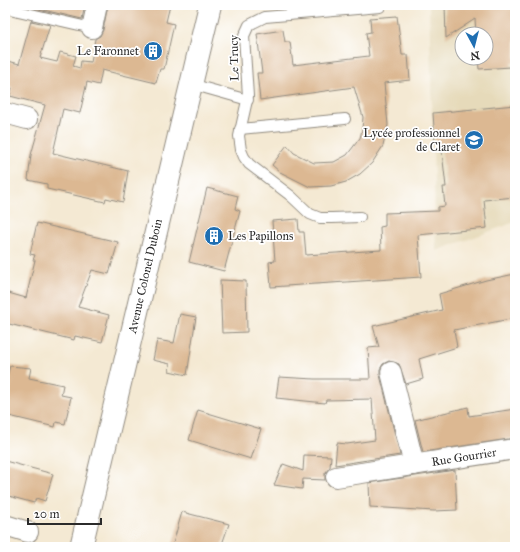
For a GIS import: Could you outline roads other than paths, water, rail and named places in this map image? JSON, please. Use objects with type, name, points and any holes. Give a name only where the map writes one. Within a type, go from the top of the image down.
[{"type":"street","points":[[92,28],[97,5]]},
{"type":"street","name":"Avenue Colonel Duboin","points":[[81,547],[210,5]]},
{"type":"street","points":[[5,113],[27,119]]},
{"type":"street","points":[[391,372],[414,465]]},
{"type":"street","name":"Rue Gourrier","points":[[336,477],[515,449]]},
{"type":"street","points":[[5,526],[28,532]]},
{"type":"lane","name":"Le Trucy","points":[[360,216],[320,218],[304,210],[291,196],[249,164],[241,150],[240,129],[248,100],[244,36],[246,30],[253,21],[265,17],[303,9],[380,7]]},
{"type":"lane","points":[[5,8],[92,28]]},
{"type":"lane","points":[[191,84],[248,100]]},
{"type":"lane","points":[[240,129],[345,119]]},
{"type":"place","name":"Le Faronnet","points":[[153,51]]},
{"type":"place","name":"Lycée professionnel de Claret","points":[[474,140]]},
{"type":"place","name":"Les Papillons","points":[[214,236]]}]
